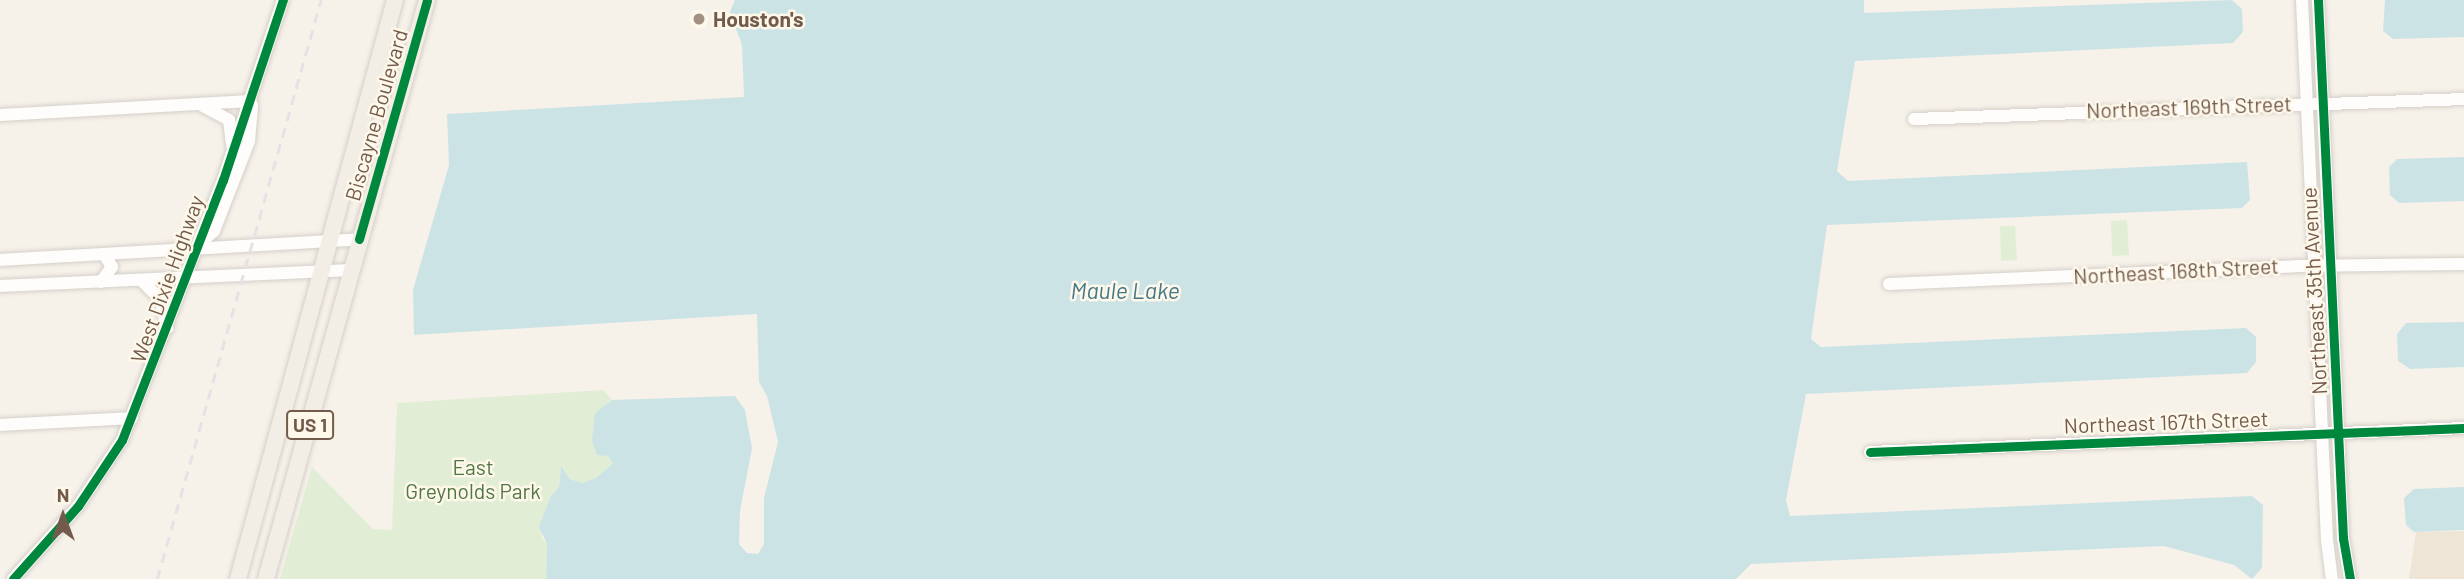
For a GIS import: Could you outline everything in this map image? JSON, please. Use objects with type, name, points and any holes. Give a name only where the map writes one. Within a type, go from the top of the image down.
[{"type":"main road","name":"Biscayne Boulevard","points":[[238,579],[324,271],[395,0]]},
{"type":"main road","name":"Biscayne Boulevard","points":[[266,579],[427,0]]},
{"type":"street","name":"West Dixie Highway","points":[[13,579],[97,481],[132,418],[251,101],[283,0]]},
{"type":"street","name":"Northeast 35th Avenue","points":[[2302,0],[2321,433],[2332,579]]},
{"type":"street","name":"Northeast 35th Avenue","points":[[2318,0],[2338,432],[2350,579]]},
{"type":"street","name":"Northeast 169th Street","points":[[1914,119],[2306,102],[2464,99]]},
{"type":"street","name":"West Dixie Highway","points":[[196,247],[214,231],[249,141],[255,113],[251,101]]},
{"type":"street","points":[[0,115],[251,101]]},
{"type":"street","points":[[194,103],[214,109],[229,120],[232,152]]},
{"type":"street","points":[[0,260],[359,239]]},
{"type":"street","points":[[125,281],[120,268],[132,252]]},
{"type":"street","points":[[101,282],[113,267],[104,254]]},
{"type":"street","name":"Northeast 168th Street","points":[[1889,284],[2314,267],[2464,264]]},
{"type":"street","points":[[0,286],[351,270]]},
{"type":"street","points":[[141,280],[160,299],[167,328]]},
{"type":"street","points":[[0,425],[132,418]]},
{"type":"street","name":"Northeast 167th Street","points":[[1870,452],[2464,428]]},
{"type":"shaded area","points":[[2464,531],[2464,579],[2409,579],[2416,532]]},
{"type":"green space","points":[[2127,220],[2129,255],[2112,256],[2111,221]]},
{"type":"green space","points":[[2000,226],[2015,226],[2017,260],[2001,261]]},
{"type":"green space","name":"East Greynolds Park","points":[[603,390],[612,400],[595,413],[613,463],[596,478],[582,483],[570,479],[561,466],[559,487],[551,496],[541,537],[547,544],[546,579],[280,579],[312,467],[373,529],[392,530],[397,403]]},
{"type":"water","name":"Maule Lake","points":[[735,0],[1864,0],[1864,13],[2232,0],[2242,9],[2243,32],[2233,43],[1855,61],[1837,171],[1848,181],[2247,162],[2250,200],[2242,208],[1827,225],[1811,339],[1821,347],[2246,328],[2256,337],[2256,362],[2247,373],[1806,394],[1786,500],[1790,516],[2252,496],[2263,505],[2262,568],[2252,579],[2234,565],[2164,546],[1751,564],[1736,579],[546,579],[547,544],[539,527],[551,496],[559,487],[561,466],[570,479],[582,483],[596,478],[613,463],[608,456],[597,455],[592,441],[595,413],[612,400],[735,396],[745,410],[752,448],[740,511],[739,544],[747,553],[758,554],[764,544],[764,498],[778,442],[767,396],[759,382],[757,314],[414,335],[413,290],[449,165],[447,114],[744,97],[742,45],[730,12]]},
{"type":"water","points":[[2385,0],[2464,0],[2464,37],[2393,39],[2383,31]]},
{"type":"water","points":[[2464,157],[2464,201],[2399,203],[2390,195],[2389,167],[2397,159]]},
{"type":"water","points":[[2464,322],[2464,367],[2410,369],[2398,361],[2397,334],[2406,323]]},
{"type":"water","points":[[2464,487],[2464,530],[2414,532],[2406,525],[2404,498],[2414,489]]},
{"type":"railway","points":[[157,579],[321,0]]},
{"type":"cycle path","points":[[13,579],[78,506],[122,440],[223,180],[283,0]]},
{"type":"cycle path","points":[[359,239],[427,0]]},
{"type":"cycle path","points":[[2318,0],[2343,538],[2350,579]]},
{"type":"cycle path","points":[[1870,452],[2464,428]]},
{"type":"place","name":"Houston's","points":[[699,19]]}]
